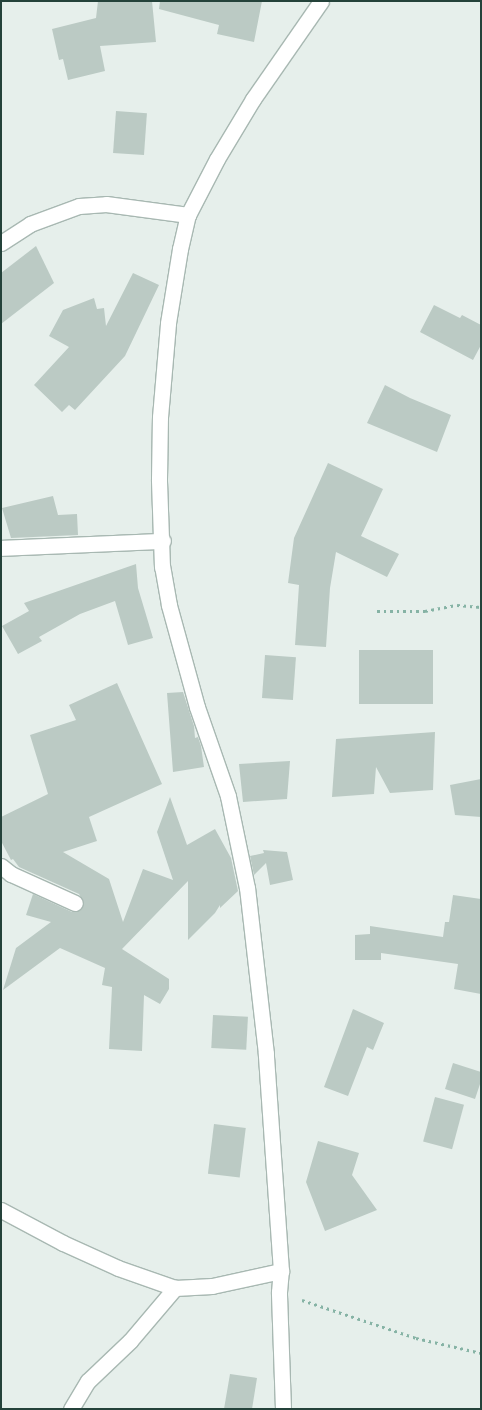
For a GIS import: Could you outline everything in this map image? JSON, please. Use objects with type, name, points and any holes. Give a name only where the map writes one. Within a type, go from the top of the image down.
[{"type":"street","points":[[283,1409],[278,1292],[281,1271],[266,1054],[247,888],[228,796],[197,706],[169,605],[162,567],[163,540],[159,479],[163,362],[180,249],[188,215],[217,159],[253,99],[321,1]]},
{"type":"street","points":[[1,243],[30,224],[79,206],[106,204],[188,215]]},
{"type":"street","points":[[1,548],[163,540]]},
{"type":"street","points":[[1,866],[11,874],[75,903]]},
{"type":"street","points":[[1,1210],[63,1243],[110,1264],[175,1288],[212,1286],[281,1271]]},
{"type":"street","points":[[71,1409],[88,1381],[130,1340],[175,1288]]},
{"type":"path","points":[[377,611],[425,611],[456,605],[481,607]]},
{"type":"path","points":[[278,1292],[416,1338],[481,1353]]},
{"type":"building","points":[[98,1],[152,1],[156,42],[100,46],[105,71],[68,80],[63,59],[59,60],[52,29],[96,18]]},
{"type":"building","points":[[160,1],[262,1],[254,42],[217,34],[219,25],[159,9]]},
{"type":"building","points":[[116,111],[147,113],[144,155],[113,153]]},
{"type":"building","points":[[36,246],[54,283],[1,324],[1,273]]},
{"type":"building","points":[[133,273],[159,285],[125,356],[75,410],[69,405],[62,412],[34,385],[69,347],[49,336],[63,310],[94,298],[97,309],[104,308],[106,326]]},
{"type":"building","points":[[434,305],[460,318],[462,315],[481,325],[481,345],[473,360],[420,332]]},
{"type":"building","points":[[385,385],[451,415],[437,452],[367,423]]},
{"type":"building","points":[[328,463],[383,489],[361,536],[399,554],[387,577],[336,552],[330,588],[326,647],[295,645],[299,585],[288,583],[294,538]]},
{"type":"building","points":[[53,496],[58,515],[77,514],[78,535],[11,538],[2,508]]},
{"type":"building","points":[[136,564],[138,588],[153,638],[128,645],[115,601],[80,614],[39,637],[42,641],[18,654],[2,626],[29,611],[24,603]]},
{"type":"building","points":[[359,650],[433,650],[433,704],[359,704]]},
{"type":"building","points":[[265,655],[296,657],[293,700],[262,698]]},
{"type":"building","points":[[117,683],[162,784],[89,817],[97,841],[63,852],[109,879],[123,922],[143,869],[173,880],[157,832],[170,797],[187,845],[215,829],[231,858],[238,891],[220,908],[220,905],[215,913],[188,940],[188,881],[122,949],[169,979],[169,989],[160,1004],[144,995],[142,1051],[109,1049],[112,987],[102,985],[105,968],[60,948],[3,990],[16,948],[51,922],[26,915],[33,894],[72,912],[81,910],[84,903],[79,894],[19,867],[13,859],[11,860],[1,841],[1,817],[48,794],[30,735],[76,720],[69,705]]},
{"type":"building","points":[[183,692],[194,726],[195,738],[198,737],[201,746],[204,767],[173,772],[167,693]]},
{"type":"building","points":[[435,732],[433,790],[390,793],[376,767],[374,794],[332,797],[336,739]]},
{"type":"building","points":[[290,761],[287,799],[243,802],[239,764]]},
{"type":"building","points":[[481,779],[481,817],[455,815],[450,785]]},
{"type":"building","points":[[263,850],[287,852],[293,880],[270,885],[266,863],[254,875],[250,856],[264,853]]},
{"type":"building","points":[[453,895],[481,899],[481,994],[454,989],[458,964],[381,953],[381,960],[355,960],[355,935],[370,934],[370,926],[443,937],[445,922],[449,922]]},
{"type":"building","points":[[353,1009],[384,1023],[373,1050],[367,1047],[348,1096],[324,1087]]},
{"type":"building","points":[[213,1015],[248,1017],[246,1050],[211,1048]]},
{"type":"building","points":[[453,1063],[481,1072],[481,1081],[475,1099],[445,1089]]},
{"type":"building","points":[[435,1097],[464,1105],[452,1149],[423,1141]]},
{"type":"building","points":[[214,1124],[246,1128],[240,1178],[208,1174]]},
{"type":"building","points":[[318,1141],[359,1153],[352,1175],[377,1210],[325,1231],[306,1182]]},
{"type":"building","points":[[230,1374],[257,1378],[252,1409],[224,1409]]}]
